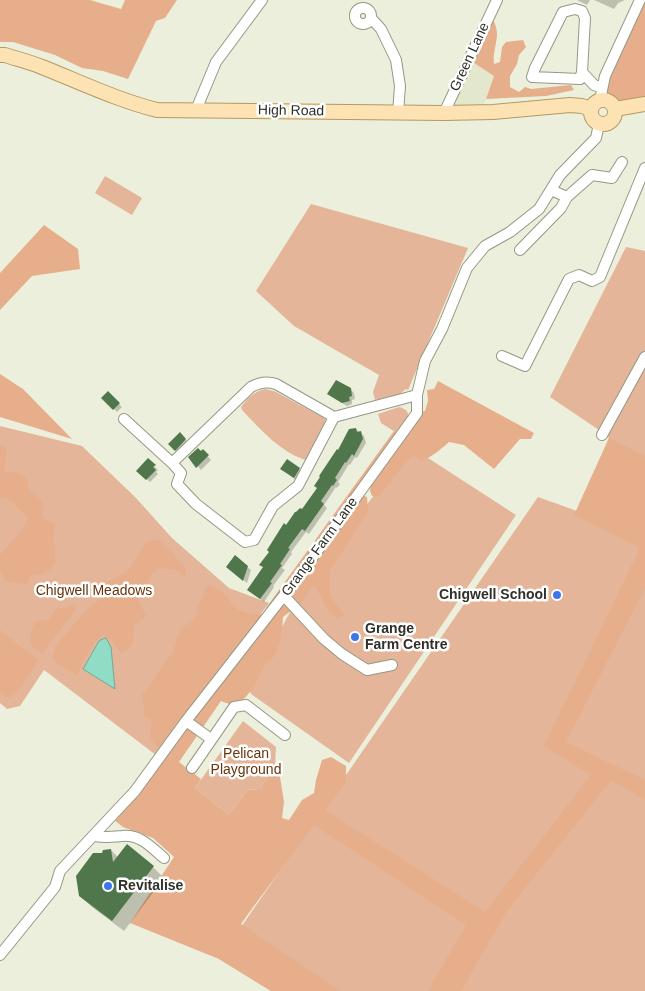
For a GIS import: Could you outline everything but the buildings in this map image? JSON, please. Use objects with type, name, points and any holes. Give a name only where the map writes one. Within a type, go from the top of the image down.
[{"type":"main road","name":"High Road","points":[[0,55],[40,66],[139,105],[157,110],[398,113],[493,112],[533,110],[570,105],[582,106],[598,99],[610,102],[615,109]]},
{"type":"main road","points":[[598,99],[590,114],[594,121],[600,124],[612,121],[615,109],[645,104]]},
{"type":"street","points":[[196,110],[216,62],[262,0]]},
{"type":"street","name":"Green Lane","points":[[444,113],[497,0]]},
{"type":"street","points":[[598,99],[605,76],[640,0]]},
{"type":"street","points":[[358,4],[354,15],[356,21],[364,24],[370,21],[371,18],[381,29],[396,60],[400,86],[398,113]]},
{"type":"street","points":[[582,72],[580,79],[532,77],[563,12],[574,9],[582,12],[585,18],[582,72],[594,85],[598,99]]},
{"type":"street","name":"Grange Farm Lane","points":[[0,955],[55,887],[60,871],[135,791],[186,721],[299,576],[417,413],[417,395],[425,361],[442,329],[468,268],[485,246],[510,232],[539,209],[560,175],[596,138],[600,124]]},
{"type":"street","points":[[520,250],[561,208],[566,196],[592,175],[612,178],[622,162]]},
{"type":"street","points":[[502,356],[525,366],[569,279],[579,275],[592,281],[600,277],[645,168]]},
{"type":"street","points":[[551,190],[566,196]]},
{"type":"street","points":[[602,435],[645,357]]},
{"type":"street","points":[[172,463],[251,387],[258,383],[267,381],[276,384],[334,417],[417,395]]},
{"type":"street","points":[[124,419],[181,473],[177,484],[196,504],[246,542],[254,540],[273,506],[298,486],[334,417]]},
{"type":"street","points":[[284,596],[324,640],[342,654],[368,670],[392,666]]},
{"type":"street","points":[[192,768],[234,707],[246,705],[285,735]]},
{"type":"street","points":[[186,721],[211,740]]},
{"type":"street","points":[[94,836],[106,838],[134,836],[141,839],[164,858]]},
{"type":"shaded area","points":[[0,0],[90,0],[121,9],[125,0],[177,0],[165,18],[156,21],[128,79],[103,71],[82,68],[55,55],[13,42],[0,42]]},
{"type":"shaded area","points":[[640,0],[645,0],[645,104],[615,109],[604,100],[605,76]]},
{"type":"shaded area","points":[[492,18],[497,30],[494,64],[500,62],[502,47],[506,42],[523,40],[526,47],[519,55],[517,64],[510,76],[510,87],[519,92],[525,87],[531,89],[571,85],[574,90],[546,96],[486,99],[494,76],[471,61]]},
{"type":"shaded area","points":[[471,61],[494,76],[483,107],[449,107]]},
{"type":"shaded area","points":[[44,225],[78,249],[80,269],[32,276],[0,310],[0,273]]},
{"type":"shaded area","points":[[0,374],[23,389],[72,439],[0,417]]},
{"type":"shaded area","points":[[438,381],[534,433],[531,439],[520,439],[494,469],[464,445],[449,442],[421,461],[413,456],[379,496],[372,496],[370,491],[371,479],[419,413],[425,411],[428,401],[427,390],[434,389]]},
{"type":"shaded area","points":[[394,431],[400,436],[271,610],[266,608]]},
{"type":"shaded area","points":[[609,438],[645,456],[645,588],[566,742],[645,780],[645,800],[611,780],[506,912],[461,991],[428,991],[466,925],[314,825],[241,924],[341,991],[271,991],[219,959],[130,923],[174,857],[153,838],[123,827],[114,820],[361,495],[367,497],[368,511],[330,571],[330,595],[344,615],[338,618],[330,614],[314,584],[302,603],[283,617],[281,637],[276,652],[265,665],[247,695],[238,703],[231,704],[221,701],[179,762],[201,779],[195,788],[229,815],[247,790],[260,789],[275,765],[280,777],[284,802],[282,818],[289,820],[302,800],[314,793],[322,760],[331,757],[346,766],[346,782],[325,810],[485,912],[591,775],[544,746],[640,548],[574,515]]},
{"type":"shaded area","points":[[0,446],[7,448],[4,472],[15,472],[26,476],[29,491],[44,504],[42,515],[47,521],[55,524],[53,537],[55,565],[44,574],[31,575],[27,584],[6,582],[0,572],[0,555],[21,531],[28,518],[11,501],[1,497],[0,502]]},
{"type":"shaded area","points":[[156,539],[186,568],[185,577],[176,570],[161,568],[151,574],[144,594],[138,599],[146,616],[133,626],[134,634],[131,647],[121,653],[104,634],[95,642],[82,663],[78,675],[52,659],[55,648],[62,638],[89,607],[101,599],[107,582],[128,571],[148,541]]},
{"type":"shaded area","points":[[206,585],[213,586],[228,597],[234,606],[243,612],[266,615],[162,750],[152,740],[151,719],[145,717],[142,695],[173,653],[181,628],[191,622],[197,615],[197,607],[203,598]]},
{"type":"shaded area","points":[[72,605],[76,610],[43,654],[33,647],[30,641],[32,628],[36,621],[48,620],[57,607],[65,609]]},
{"type":"shaded area","points":[[0,630],[38,660],[22,686],[11,697],[0,693]]},
{"type":"green space","points":[[105,176],[142,198],[132,215],[95,193]]},
{"type":"green space","points":[[311,204],[468,248],[408,390],[406,389],[400,394],[375,400],[373,392],[379,375],[294,326],[256,291]]},
{"type":"green space","name":"Chigwell School","points":[[626,247],[645,251],[645,991],[271,991],[219,959],[538,497],[577,511],[609,438],[550,397]]},
{"type":"green space","points":[[265,389],[274,391],[324,418],[327,424],[309,461],[299,458],[281,447],[264,433],[242,410],[241,407],[254,393]]},
{"type":"green space","points":[[399,407],[404,409],[408,415],[407,423],[400,435],[381,423],[378,414]]},
{"type":"green space","name":"Chigwell Meadows","points":[[0,426],[82,446],[136,498],[172,538],[229,588],[269,603],[156,755],[44,670],[20,706],[7,709],[0,703]]},
{"type":"green space","name":"Grange Farm Centre","points":[[411,447],[516,515],[349,763],[251,694],[247,689],[306,584]]},
{"type":"green space","name":"Pelican Playground","points":[[243,721],[276,747],[275,765],[260,789],[247,790],[229,815],[195,788]]},
{"type":"water","points":[[106,638],[111,647],[115,689],[83,669],[99,641]]},
{"type":"place","name":"Chigwell School","points":[[557,595]]},
{"type":"place","name":"Grange Farm Centre","points":[[355,637]]},
{"type":"place","name":"Revitalise","points":[[108,886]]}]
